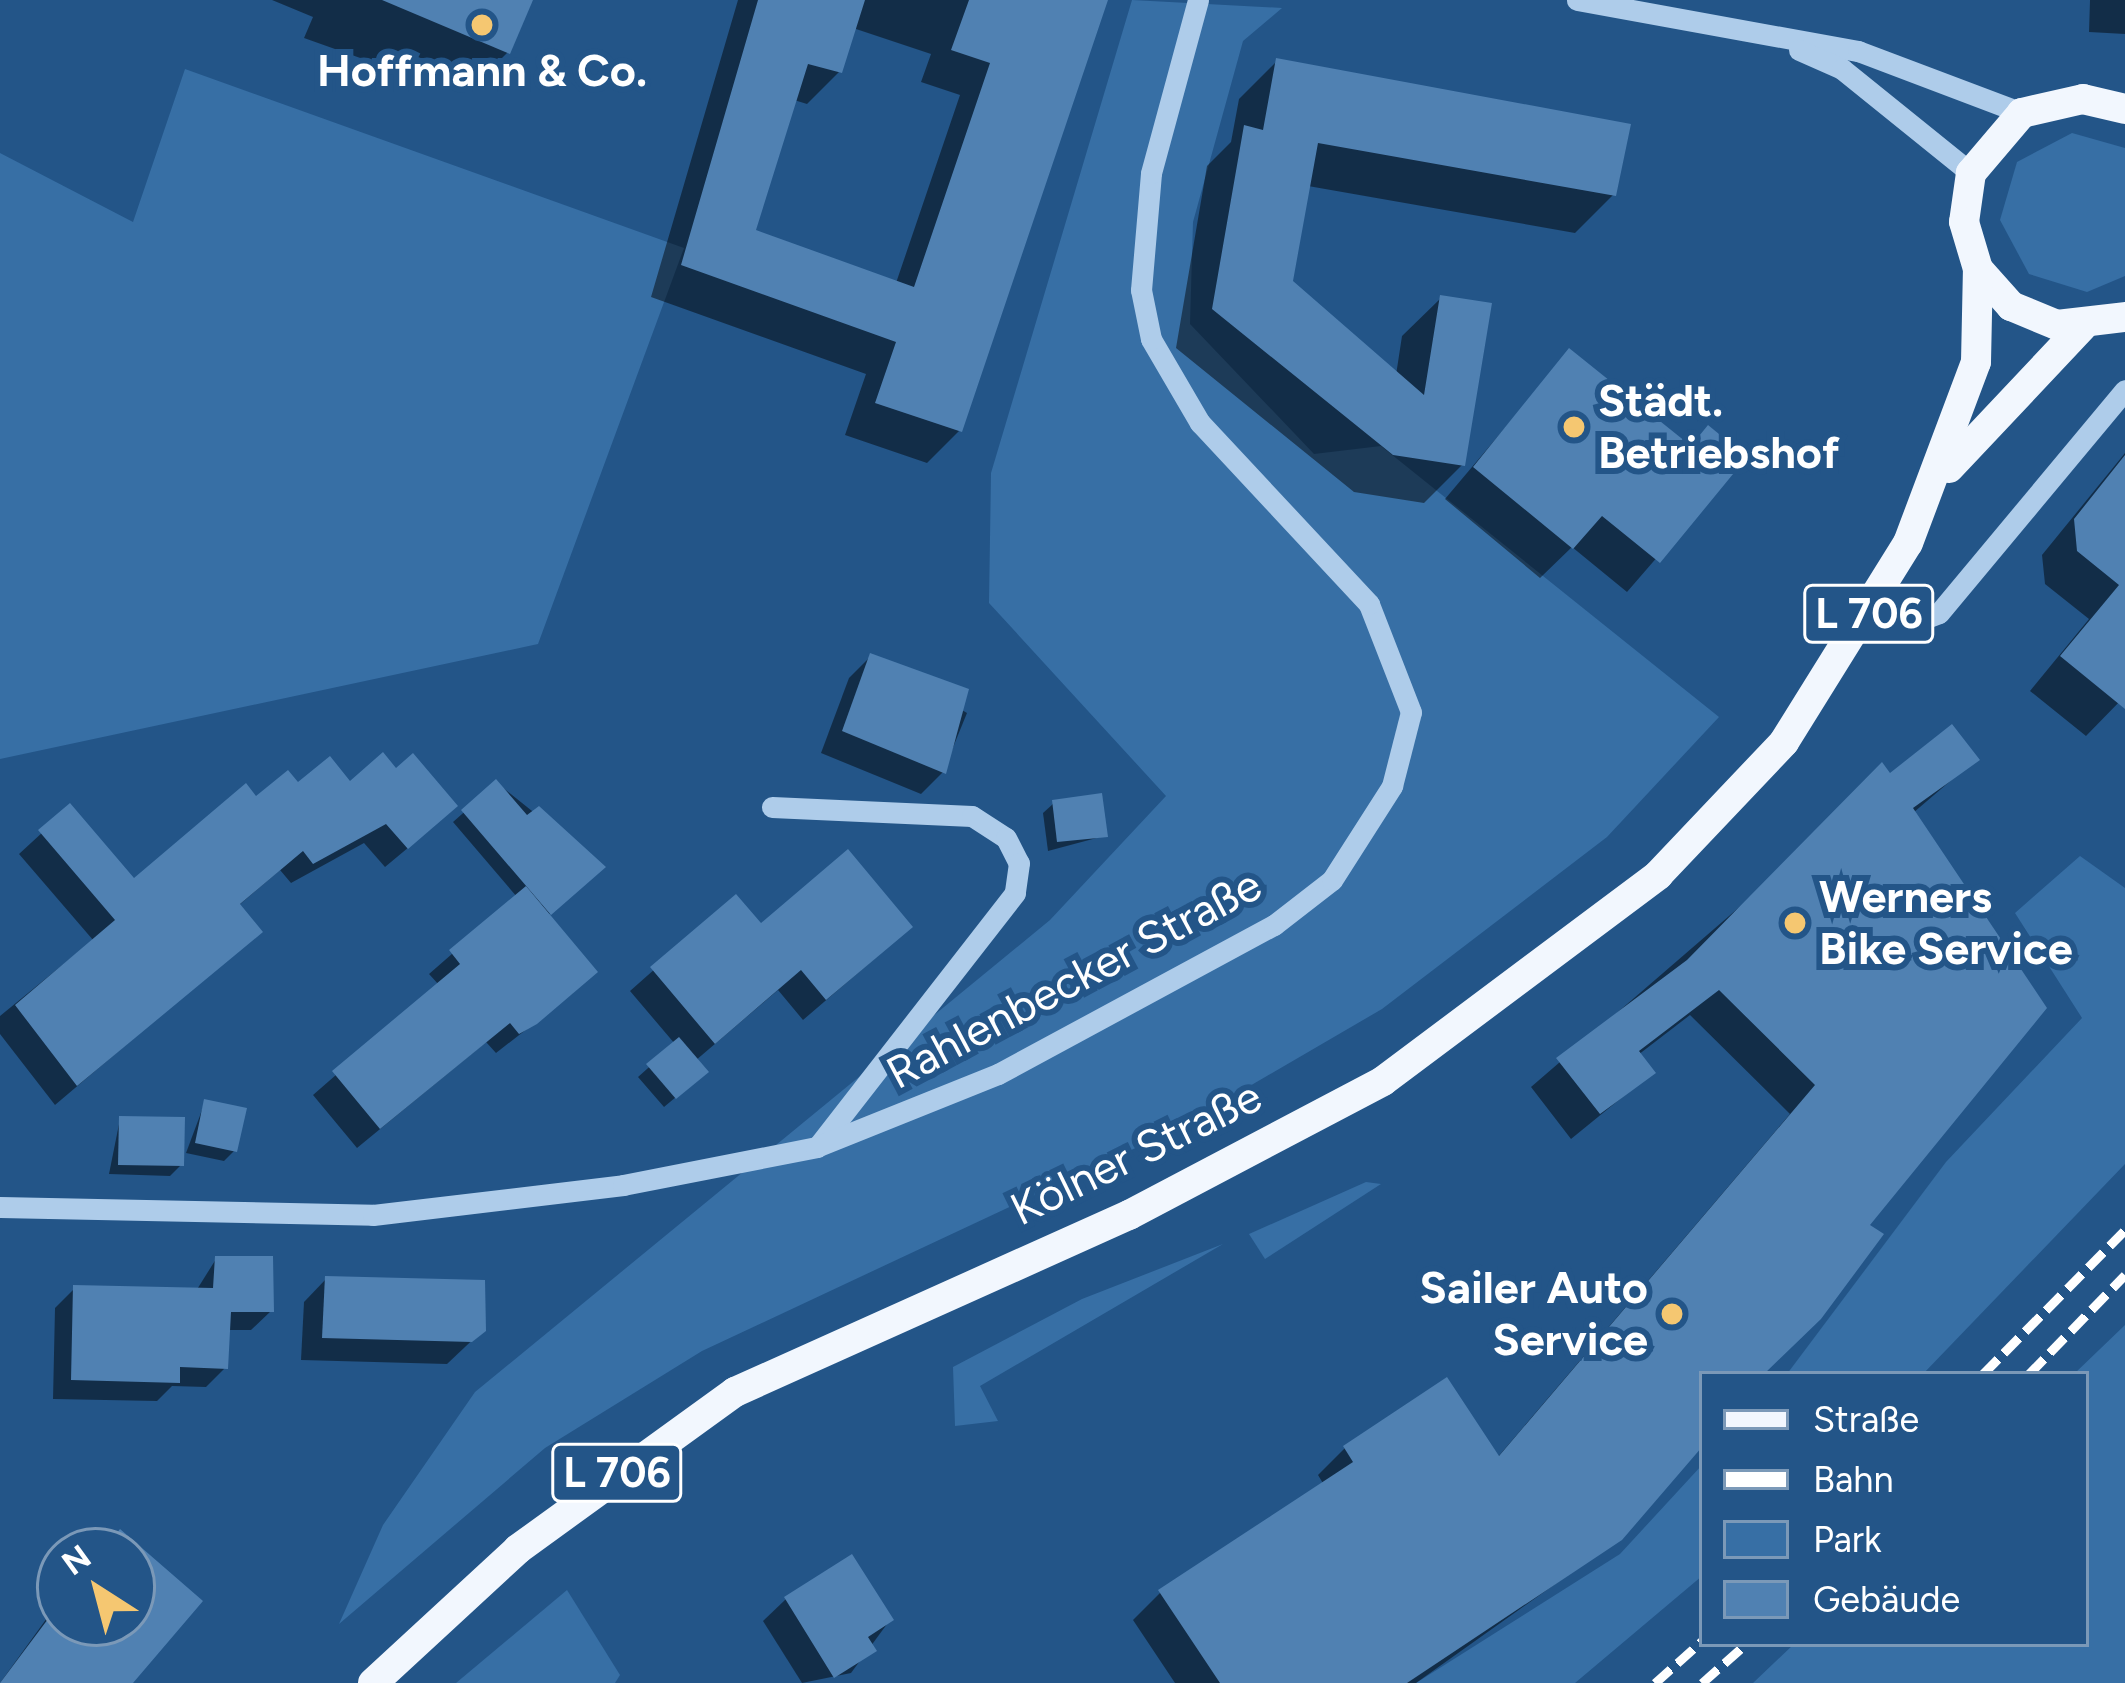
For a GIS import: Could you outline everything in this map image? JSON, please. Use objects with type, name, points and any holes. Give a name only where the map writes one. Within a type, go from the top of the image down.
[{"type":"main road","points":[[1971,173],[2022,113],[2084,99],[2125,109]]},
{"type":"main road","name":"Kölner Straße","points":[[373,1683],[518,1549],[735,1392],[1129,1215],[1383,1081],[1542,967],[1743,794],[1867,617],[1941,477],[1976,362],[1978,269],[1964,222],[1971,173]]},
{"type":"main road","points":[[1978,269],[2011,306],[2082,327],[2125,317]]},
{"type":"main road","name":"Kölner Straße","points":[[1941,477],[2082,327]]},
{"type":"street","name":"Rahlenbecker Straße","points":[[0,1207],[373,1215],[623,1185],[816,1148],[998,1074],[1274,925],[1332,880],[1408,742],[1406,682],[1369,604],[1200,423],[1151,339],[1141,290],[1151,173],[1198,0]]},
{"type":"street","points":[[1577,0],[1915,66],[2022,113]]},
{"type":"street","points":[[1777,40],[1842,69],[1971,173]]},
{"type":"street","points":[[1867,617],[1892,632],[1940,613],[2125,390]]},
{"type":"street","points":[[772,807],[971,816],[1006,838],[1019,863],[1016,893],[816,1148]]},
{"type":"green space","points":[[1132,0],[1282,8],[1243,41],[1193,222],[1190,324],[1314,454],[1381,446],[1719,717],[1607,837],[1382,1009],[1176,1129],[702,1351],[545,1448],[339,1624],[383,1525],[475,1392],[1050,920],[1166,796],[989,603],[991,473]]},
{"type":"green space","points":[[185,69],[684,248],[538,644],[0,759],[0,153],[133,222]]},
{"type":"green space","points":[[2072,133],[2125,148],[2125,276],[2087,292],[2029,274],[2000,220],[2017,162]]},
{"type":"green space","points":[[2080,856],[2125,888],[2125,1164],[1926,1371],[1789,1371],[1946,1162],[2082,1018],[2015,913]]},
{"type":"green space","points":[[1366,1182],[1381,1184],[1265,1259],[1249,1234]]},
{"type":"green space","points":[[1223,1244],[980,1386],[998,1421],[955,1426],[953,1367],[1082,1299]]},
{"type":"green space","points":[[2125,1325],[2125,1683],[1753,1683],[1791,1647],[2089,1647],[2089,1371],[2077,1371]]},
{"type":"green space","points":[[1699,1468],[1699,1579],[1575,1683],[1416,1683],[1620,1554]]},
{"type":"green space","points":[[567,1590],[620,1675],[615,1683],[456,1683]]},
{"type":"building","name":"Hoffmann & Co.","points":[[382,0],[533,0],[510,54]]},
{"type":"building","points":[[758,0],[865,0],[842,73],[808,64],[756,230],[914,287],[990,63],[951,50],[969,0],[1108,0],[962,432],[875,403],[896,342],[681,265]]},
{"type":"building","points":[[1276,58],[1631,124],[1616,196],[1318,143],[1293,281],[1424,395],[1440,295],[1492,303],[1465,466],[1393,455],[1212,309],[1244,125],[1263,130]]},
{"type":"building","points":[[1569,348],[1691,446],[1708,425],[1747,457],[1660,563],[1602,516],[1573,549],[1473,467]]},
{"type":"building","points":[[2125,455],[2125,709],[2060,656],[2119,585],[2077,551],[2074,519]]},
{"type":"building","points":[[870,653],[969,689],[946,774],[842,731]]},
{"type":"building","points":[[1952,724],[1980,760],[1913,808],[2047,1008],[1870,1225],[1884,1234],[1821,1319],[1767,1371],[1699,1371],[1699,1450],[1622,1540],[1407,1683],[1220,1683],[1158,1590],[1353,1462],[1343,1446],[1447,1377],[1499,1456],[1815,1085],[1719,990],[1639,1051],[1656,1073],[1600,1114],[1556,1058],[1687,960],[1882,762],[1890,773]]},
{"type":"building","points":[[383,752],[396,768],[413,753],[458,806],[408,849],[386,824],[313,864],[303,851],[240,904],[263,932],[77,1086],[15,1005],[115,920],[38,830],[70,803],[134,878],[246,783],[256,796],[288,770],[298,782],[330,756],[350,781]]},
{"type":"building","points":[[496,779],[527,815],[539,806],[606,867],[551,915],[461,810]]},
{"type":"building","points":[[1102,793],[1108,837],[1057,842],[1052,800]]},
{"type":"building","points":[[848,849],[913,927],[826,1000],[801,970],[715,1044],[650,967],[736,894],[761,923]]},
{"type":"building","points":[[526,886],[598,972],[537,1024],[519,1034],[510,1023],[380,1129],[332,1071],[460,964],[449,950]]},
{"type":"building","points":[[679,1037],[709,1072],[676,1099],[646,1064]]},
{"type":"building","points":[[204,1099],[247,1108],[237,1152],[195,1143]]},
{"type":"building","points":[[119,1116],[185,1117],[184,1166],[118,1165]]},
{"type":"building","points":[[215,1256],[273,1256],[274,1312],[231,1312],[228,1369],[180,1367],[180,1383],[71,1380],[73,1285],[213,1288]]},
{"type":"building","points":[[325,1276],[485,1280],[486,1331],[472,1342],[322,1338]]},
{"type":"building","points":[[852,1554],[894,1620],[868,1637],[877,1651],[834,1678],[784,1597]]},
{"type":"building","points":[[156,1560],[203,1601],[133,1683],[0,1683],[36,1635],[36,1647],[156,1647]]},
{"type":"railway","points":[[1986,1371],[2125,1230]]},
{"type":"railway","points":[[2032,1371],[2125,1275]]},
{"type":"railway","points":[[1655,1683],[1699,1644]]},
{"type":"railway","points":[[1702,1683],[1743,1647]]},
{"type":"place","name":"Hoffmann & Co.","points":[[482,25]]},
{"type":"place","name":"Städt. Betriebshof","points":[[1574,427]]},
{"type":"place","name":"Werners Bike Service","points":[[1795,923]]},
{"type":"place","name":"Sailer Auto Service","points":[[1672,1314]]}]
